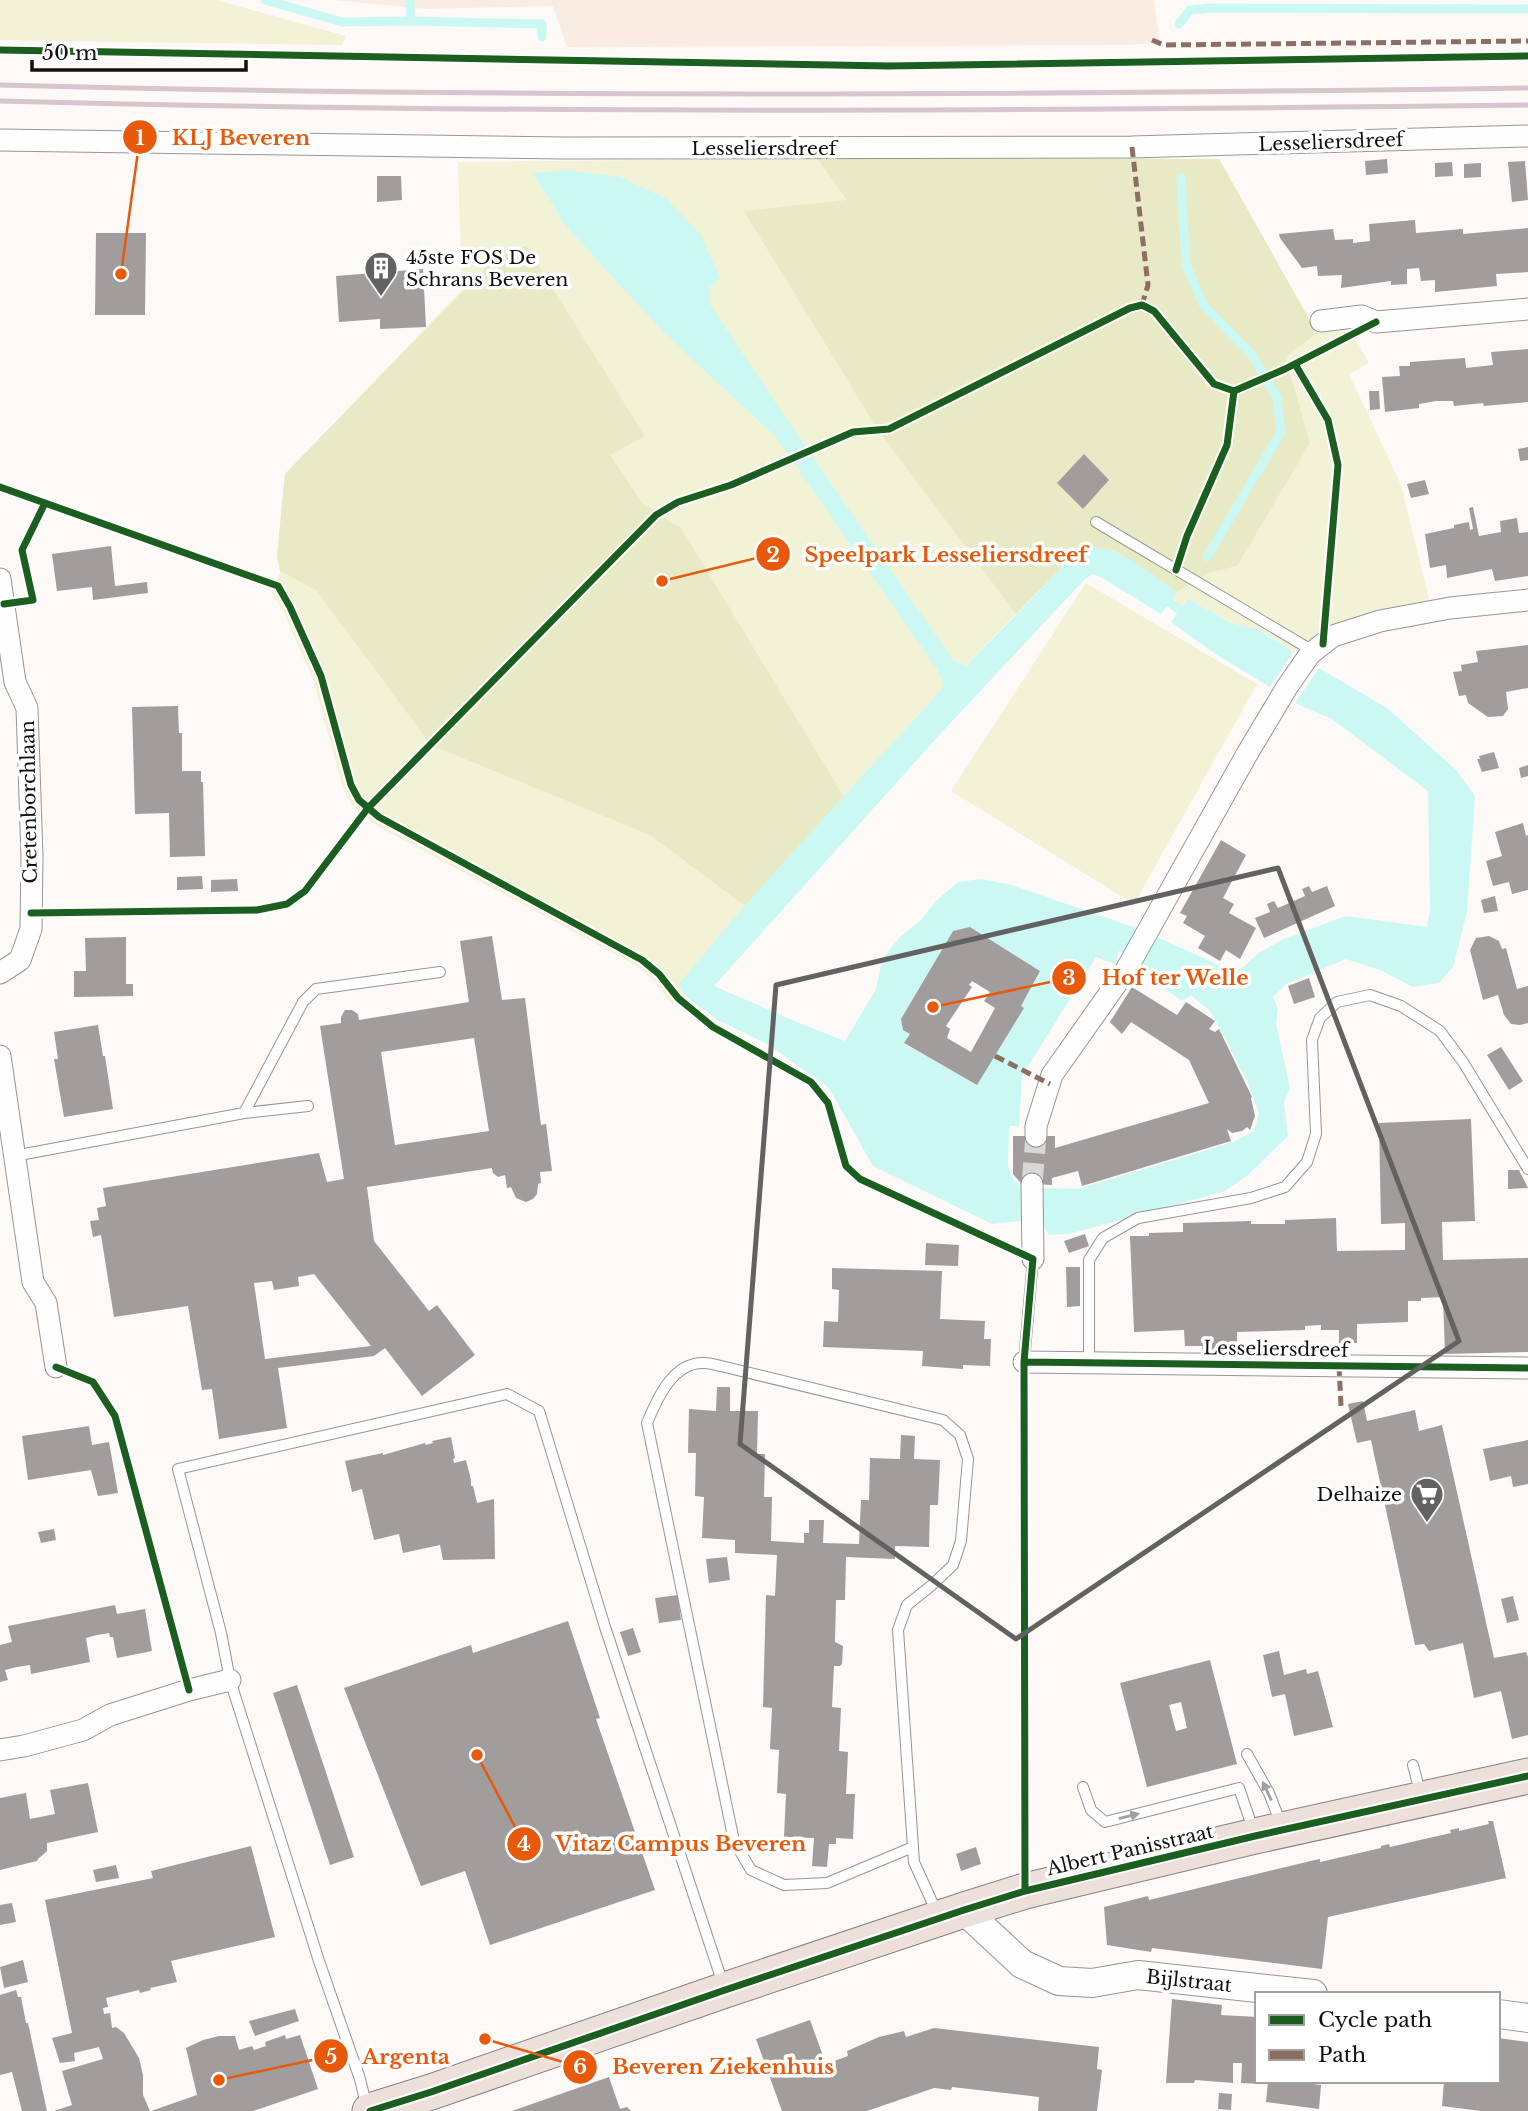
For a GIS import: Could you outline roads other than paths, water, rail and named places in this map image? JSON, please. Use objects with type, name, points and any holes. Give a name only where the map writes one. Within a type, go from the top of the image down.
[{"type":"main road","name":"Albert Panisstraat","points":[[369,2111],[1025,1891],[1269,1833],[1528,1776]]},
{"type":"street","name":"Lesseliersdreef","points":[[0,140],[564,148],[1091,147],[1528,136]]},
{"type":"street","points":[[1321,321],[1362,316],[1376,322],[1528,309]]},
{"type":"street","name":"Cretenborchlaan","points":[[0,579],[15,682],[27,708],[32,868],[31,929],[20,960],[0,973]]},
{"type":"street","points":[[1036,1136],[1036,1126],[1052,1075],[1126,970],[1247,754],[1287,687],[1313,651],[1333,636],[1380,621],[1450,608],[1528,600]]},
{"type":"street","points":[[0,1056],[33,1282],[46,1303],[56,1367]]},
{"type":"street","points":[[1032,1185],[1033,1259]]},
{"type":"street","name":"Lesseliersdreef","points":[[1024,1362],[1528,1368]]},
{"type":"street","points":[[0,1750],[83,1730],[110,1715],[230,1680]]},
{"type":"street","name":"Bijlstraat","points":[[952,1914],[1022,1964],[1059,1981],[1092,1983],[1138,1975],[1295,1992]]},
{"type":"street","points":[[1500,2014],[1528,2018]]},
{"type":"lane","points":[[1096,523],[1313,651]]},
{"type":"lane","points":[[244,1113],[303,1002],[316,989],[440,972]]},
{"type":"lane","points":[[1089,1363],[1089,1260],[1103,1238],[1138,1218],[1251,1198],[1285,1187],[1307,1162],[1316,1134],[1312,1040],[1320,1018],[1337,1002],[1370,995],[1401,1006],[1440,1031],[1463,1062],[1528,1169]]},
{"type":"lane","points":[[14,1156],[244,1113],[308,1106]]},
{"type":"lane","points":[[1024,1362],[1033,1259]]},
{"type":"lane","points":[[913,1847],[827,1883],[784,1885],[751,1870],[734,1841],[647,1423],[668,1380],[687,1368],[702,1362],[721,1366],[943,1420],[960,1434],[968,1459],[961,1541],[953,1565],[907,1605],[898,1630],[913,1847],[914,1862],[952,1914]]},
{"type":"lane","points":[[369,2111],[230,1680],[221,1633],[178,1469],[507,1394],[539,1411],[605,1627],[725,1990]]},
{"type":"lane","points":[[1247,1754],[1269,1793],[1269,1833]]},
{"type":"lane","points":[[1413,1765],[1422,1799]]},
{"type":"lane","points":[[1083,1787],[1091,1810],[1105,1822],[1240,1788],[1269,1833]]},
{"type":"water","points":[[566,170],[620,177],[667,199],[701,235],[720,278],[709,288],[709,303],[953,660],[966,666],[1082,547],[1108,549],[1120,554],[1177,592],[1172,599],[1183,606],[1188,599],[1231,623],[1258,629],[1293,652],[1270,687],[1217,655],[1171,622],[1177,614],[1167,606],[1161,614],[1093,574],[1085,579],[942,732],[714,986],[845,1041],[875,991],[883,958],[900,937],[958,882],[981,879],[1012,885],[1139,929],[1232,971],[1242,968],[1260,952],[1286,938],[1346,916],[1427,927],[1430,911],[1428,791],[1332,719],[1295,703],[1319,668],[1387,708],[1456,770],[1475,796],[1467,912],[1453,967],[1439,983],[1413,987],[1380,970],[1346,959],[1286,984],[1273,997],[1278,1008],[1276,1024],[1290,1088],[1284,1102],[1288,1136],[1248,1175],[1225,1191],[1069,1234],[1049,1235],[1042,1223],[1020,1221],[992,1224],[873,1166],[829,1088],[769,1045],[718,1020],[685,996],[678,985],[944,685],[939,672],[775,436],[664,333],[566,226],[532,172]],"holes":[[[970,928],[1040,971],[1021,1006],[1023,1008],[977,1085],[904,1044],[910,1034],[903,1030],[901,1019],[953,931]],[[1119,951],[1147,969],[1161,986],[1182,1001],[1191,995],[1211,1012],[1247,1081],[1259,1113],[1254,1131],[1233,1142],[1078,1189],[1023,1187],[1013,1180],[1008,1165],[1009,1126],[1019,1126],[1022,1076],[1096,957],[1115,964]]]},
{"type":"waterway","points":[[265,0],[342,22],[542,24],[542,37]]},
{"type":"waterway","points":[[410,0],[411,21]]},
{"type":"waterway","points":[[1179,24],[1190,10],[1211,8],[1528,9]]},
{"type":"waterway","points":[[1181,178],[1186,265],[1204,306],[1252,355],[1277,397],[1281,432],[1207,557]]},
{"type":"tunnel","points":[[1032,1184],[1036,1136]]},
{"type":"railway","points":[[0,85],[573,94],[1528,88]]},
{"type":"railway","points":[[0,101],[382,108],[764,110],[1528,105]]},
{"type":"place","name":"KLJ Beveren","points":[[121,274]]},
{"type":"place","name":"45ste FOS De Schrans Beveren","points":[[381,298]]},
{"type":"place","name":"Speelpark Lesseliersdreef","points":[[662,581]]},
{"type":"place","name":"Hof ter Welle","points":[[933,1007]]},
{"type":"place","name":"Delhaize","points":[[1427,1524]]},
{"type":"place","name":"Vitaz Campus Beveren","points":[[477,1755]]},
{"type":"place","name":"Beveren Ziekenhuis","points":[[485,2039]]},
{"type":"place","name":"Argenta","points":[[219,2080]]}]
